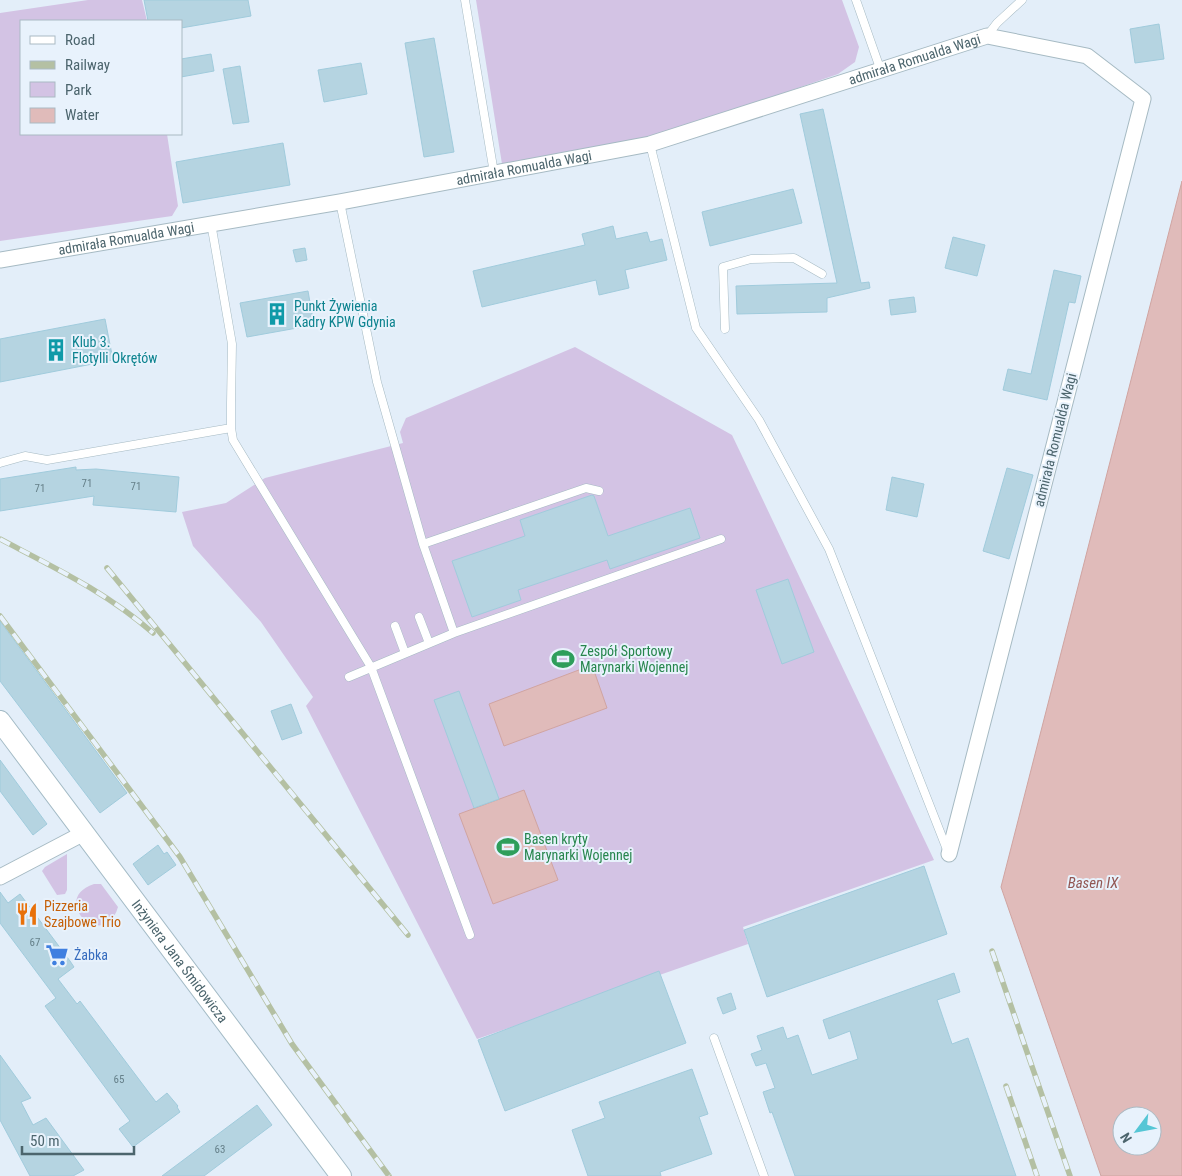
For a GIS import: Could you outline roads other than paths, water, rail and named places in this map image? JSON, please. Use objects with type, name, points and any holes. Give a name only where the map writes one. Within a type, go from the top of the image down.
[{"type":"street","name":"admirała Romualda Wagi","points":[[0,260],[340,202],[650,144],[987,36],[1087,56],[1143,99],[949,854]]},
{"type":"street","name":"Inżyniera Jana Śmidowicza","points":[[0,721],[341,1176]]},
{"type":"street","points":[[0,877],[84,833]]},
{"type":"lane","points":[[465,0],[494,173]]},
{"type":"lane","points":[[856,0],[880,71]]},
{"type":"lane","points":[[987,36],[997,23],[1022,0]]},
{"type":"lane","points":[[650,144],[696,328],[759,420],[829,548],[949,854]]},
{"type":"lane","points":[[340,202],[376,382],[423,544],[454,633]]},
{"type":"lane","points":[[211,223],[232,344],[231,428],[233,440],[371,666],[470,935]]},
{"type":"lane","points":[[725,329],[723,267],[751,259],[794,258],[822,274]]},
{"type":"lane","points":[[0,462],[25,456],[47,460],[231,428]]},
{"type":"lane","points":[[423,544],[586,488],[599,491]]},
{"type":"lane","points":[[349,677],[371,666],[454,633],[721,539]]},
{"type":"lane","points":[[419,617],[429,643]]},
{"type":"lane","points":[[395,626],[405,653]]},
{"type":"lane","points":[[714,1038],[764,1176]]},
{"type":"water","name":"Basen IX","points":[[1182,181],[1182,1176],[1101,1176],[1001,887]]},
{"type":"water","points":[[592,665],[607,708],[504,746],[489,704]]},
{"type":"water","name":"Basen kryty Marynarki Wojennej","points":[[524,790],[558,880],[493,904],[459,814]]},
{"type":"railway","points":[[0,539],[98,593],[135,618],[153,633]]},
{"type":"railway","points":[[107,568],[408,935]]},
{"type":"railway","points":[[0,616],[180,857],[292,1044],[389,1176]]},
{"type":"railway","points":[[992,951],[1070,1176]]},
{"type":"railway","points":[[1006,1086],[1037,1176]]},
{"type":"place","name":"Punkt Żywienia Kadry KPW Gdynia","points":[[277,314]]},
{"type":"place","name":"Klub 3. Flotylli Okrętów","points":[[56,350]]},
{"type":"place","name":"Zespół Sportowy Marynarki Wojennej","points":[[563,659]]},
{"type":"place","name":"Basen kryty Marynarki Wojennej","points":[[508,847]]},
{"type":"place","name":"Pizzeria Szajbowe Trio","points":[[27,914]]},
{"type":"place","name":"Żabka","points":[[57,955]]}]
